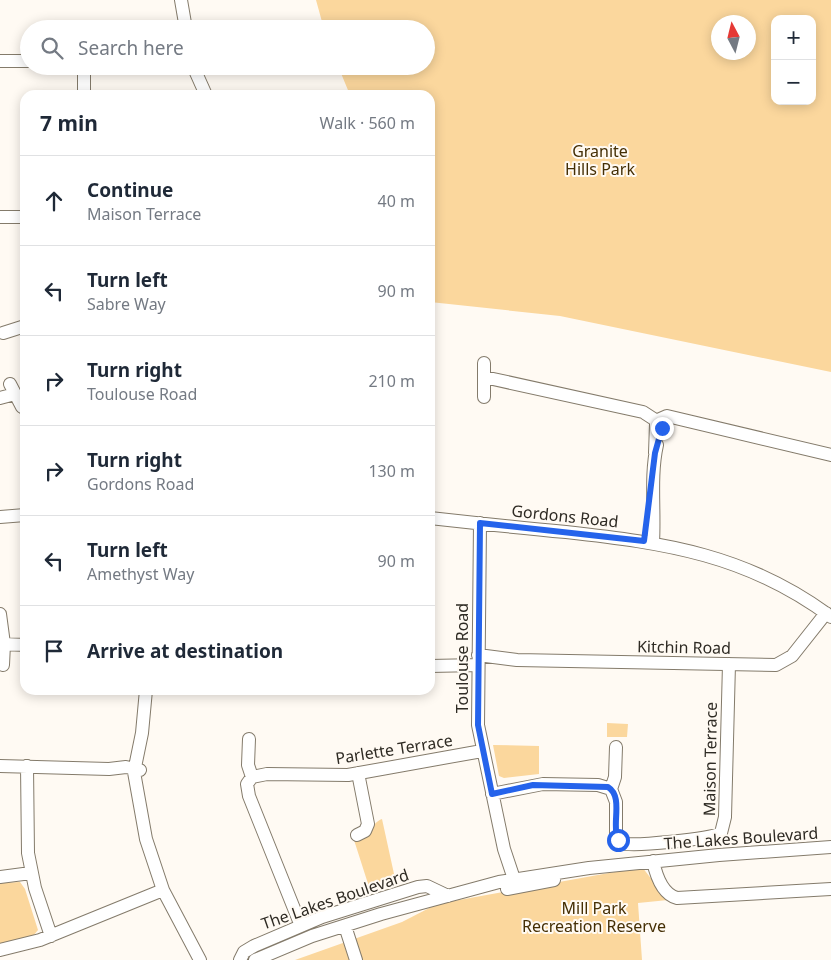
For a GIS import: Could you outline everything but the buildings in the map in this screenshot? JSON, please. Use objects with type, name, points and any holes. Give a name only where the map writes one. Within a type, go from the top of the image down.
[{"type":"street","points":[[181,0],[185,20]]},
{"type":"street","points":[[0,61],[20,61]]},
{"type":"street","points":[[84,75],[84,90]]},
{"type":"street","points":[[197,75],[203,90]]},
{"type":"street","points":[[201,75],[204,90]]},
{"type":"street","points":[[0,217],[20,217]]},
{"type":"street","points":[[3,333],[19,324]]},
{"type":"street","points":[[484,363],[484,397]]},
{"type":"street","points":[[484,376],[644,412],[661,422],[696,424],[831,454]]},
{"type":"street","points":[[0,398],[13,389],[20,403]]},
{"type":"street","points":[[649,542],[655,504],[653,480],[655,453],[661,422]]},
{"type":"street","points":[[0,517],[20,515]]},
{"type":"street","name":"Gordons Road","points":[[435,518],[649,542],[684,548],[740,566],[781,586],[829,615]]},
{"type":"street","name":"Toulouse Road","points":[[480,523],[478,725],[504,850],[504,864],[512,882]]},
{"type":"street","points":[[0,614],[4,644],[3,665]]},
{"type":"street","name":"Kitchin Road","points":[[435,667],[517,660],[776,665],[787,660],[829,615]]},
{"type":"street","points":[[4,644],[20,645]]},
{"type":"street","name":"Maison Terrace","points":[[616,747],[615,777],[611,789],[616,802],[616,833],[621,843],[636,845],[707,837],[721,833],[726,817],[728,664]]},
{"type":"street","points":[[146,695],[136,770],[150,856],[163,890],[198,957]]},
{"type":"street","points":[[249,739],[248,765],[252,777],[247,784],[249,796],[301,926]]},
{"type":"street","name":"Parlette Terrace","points":[[252,777],[268,774],[340,775],[358,773],[482,751]]},
{"type":"street","points":[[0,766],[136,770]]},
{"type":"street","points":[[27,766],[27,839],[31,872],[51,936]]},
{"type":"street","points":[[357,835],[365,831],[368,824],[358,773]]},
{"type":"street","points":[[492,794],[543,784],[598,785],[611,789]]},
{"type":"street","name":"The Lakes Boulevard","points":[[255,960],[312,936],[445,896],[568,870],[653,861],[831,848]]},
{"type":"street","name":"The Lakes Boulevard","points":[[653,861],[657,877],[668,894],[677,898],[831,889]]},
{"type":"street","points":[[0,878],[31,872]]},
{"type":"street","name":"The Lakes Boulevard","points":[[240,960],[249,949],[301,926],[418,887],[427,886],[445,896]]},
{"type":"street","points":[[0,950],[32,943],[163,890]]},
{"type":"street","points":[[342,927],[356,960]]},
{"type":"street","name":"The Lakes Boulevard","points":[[273,960],[342,927]]},
{"type":"green space","name":"Granite Hills Park","points":[[316,0],[831,0],[831,372],[560,316],[435,303],[435,90],[348,90],[342,75],[435,75],[435,20],[322,20]]},
{"type":"green space","points":[[607,723],[628,724],[627,737],[607,737]]},
{"type":"green space","points":[[493,745],[539,746],[539,774],[504,778],[499,776]]},
{"type":"green space","points":[[382,819],[396,883],[370,890],[354,840],[367,834]]},
{"type":"green space","name":"Mill Park Recreation Reserve","points":[[642,867],[668,900],[638,903],[642,960],[295,960],[402,922],[437,904]]},
{"type":"green space","points":[[20,882],[25,889],[38,930],[33,936],[0,944],[0,883]]},
{"type":"route","points":[[618,840],[615,828],[615,796],[614,792],[608,787],[598,785],[543,784],[492,794],[478,725],[478,567],[480,523],[644,541],[655,453],[662,428]]}]
